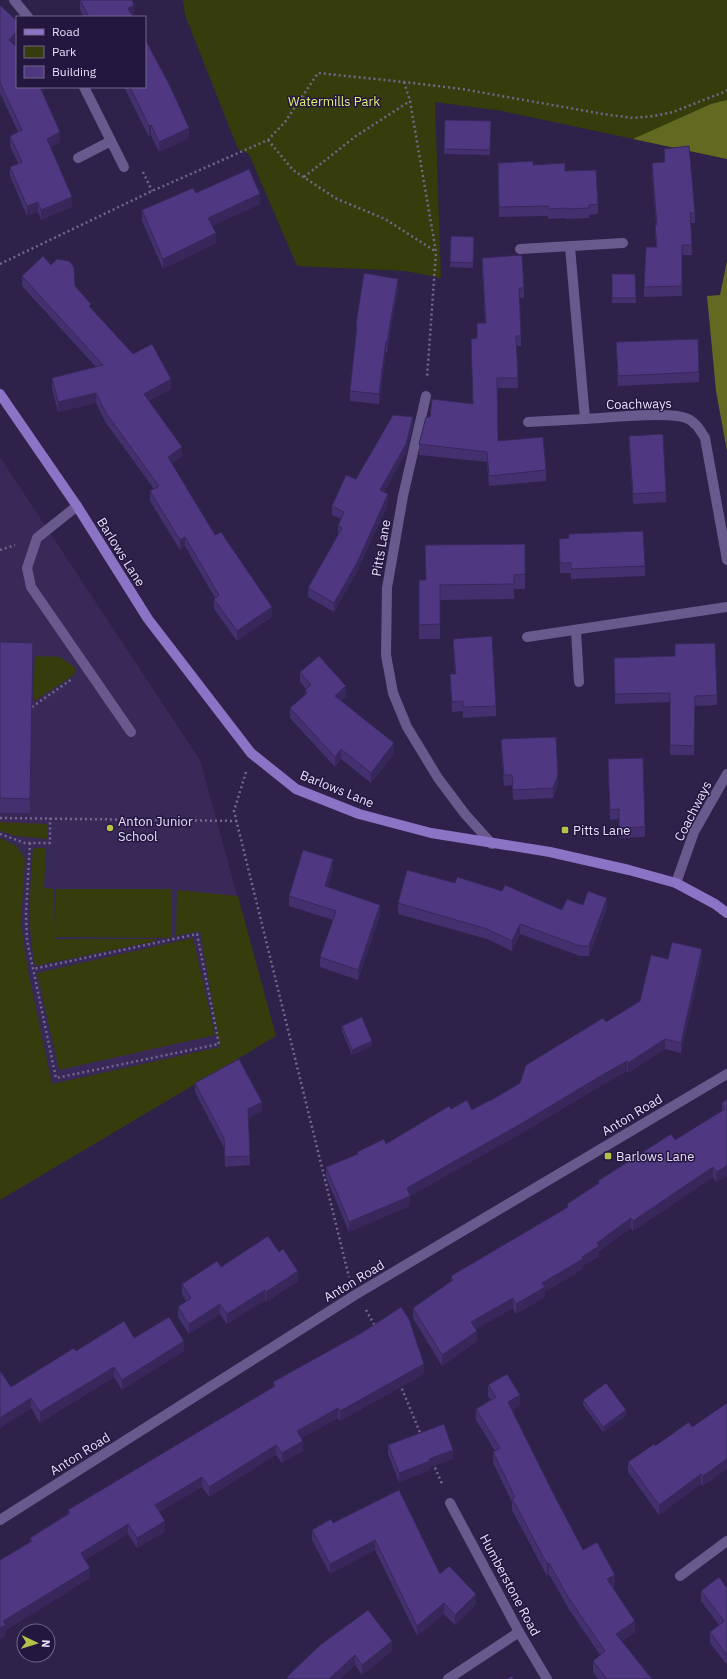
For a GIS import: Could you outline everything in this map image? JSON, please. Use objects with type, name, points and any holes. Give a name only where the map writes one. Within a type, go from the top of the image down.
[{"type":"street","points":[[14,0],[27,16]]},
{"type":"street","points":[[84,88],[124,167]]},
{"type":"street","points":[[78,158],[111,141]]},
{"type":"street","points":[[520,249],[623,243]]},
{"type":"street","points":[[570,247],[585,419]]},
{"type":"street","name":"Barlows Lane","points":[[0,394],[77,506],[148,619],[251,752],[296,789],[359,814],[431,832],[492,844],[550,852],[629,870],[676,883],[715,904],[727,913]]},
{"type":"street","name":"Pitts Lane","points":[[426,396],[403,496],[387,588],[386,655],[392,693],[407,727],[438,778],[465,814],[492,844]]},
{"type":"street","name":"Coachways","points":[[528,422],[664,415],[686,418],[698,426],[705,438],[727,560]]},
{"type":"street","points":[[77,506],[37,538],[27,568],[31,587],[131,732]]},
{"type":"street","points":[[527,637],[576,631],[727,607]]},
{"type":"street","points":[[576,631],[579,682]]},
{"type":"street","name":"Coachways","points":[[676,883],[694,832],[727,774]]},
{"type":"street","name":"Anton Road","points":[[0,1520],[355,1295],[727,1074]]},
{"type":"street","name":"Humberstone Road","points":[[450,1503],[519,1632],[547,1679]]},
{"type":"street","points":[[680,1576],[727,1541]]},
{"type":"street","points":[[448,1679],[519,1632]]},
{"type":"path","points":[[0,264],[152,191],[240,154],[268,140],[285,122],[318,73],[462,90],[633,118],[673,112],[727,90]]},
{"type":"path","points":[[404,82],[410,101],[436,252],[426,396]]},
{"type":"path","points":[[304,177],[356,136],[410,101]]},
{"type":"path","points":[[268,140],[293,170],[337,199],[385,219],[436,252]]},
{"type":"path","points":[[32,707],[87,669]]},
{"type":"path","points":[[251,752],[234,811],[347,1271],[355,1295],[370,1314],[376,1329]]},
{"type":"path","points":[[0,818],[237,821]]},
{"type":"path","points":[[0,834],[25,843],[50,843],[50,818]]},
{"type":"path","points":[[30,843],[26,913],[27,940],[33,969],[56,1078],[219,1044],[197,934],[33,969]]},
{"type":"path","points":[[398,1380],[422,1438]]},
{"type":"path","points":[[432,1460],[450,1503]]},
{"type":"shaded area","name":"Anton Junior School","points":[[0,457],[200,760],[276,1036],[0,1200]]},
{"type":"green space","name":"Watermills Park","points":[[183,0],[727,0],[727,159],[502,111],[435,102],[441,278],[406,271],[297,266],[249,154],[238,149],[185,15]]},
{"type":"green space","points":[[727,100],[727,159],[633,139],[711,104]]},
{"type":"green space","points":[[727,261],[727,451],[716,391],[707,296],[720,295]]},
{"type":"green space","points":[[35,656],[60,657],[76,668],[74,675],[33,702]]},
{"type":"green space","points":[[0,822],[47,824],[47,839],[15,836],[0,831]]},
{"type":"green space","points":[[0,838],[17,846],[25,859],[21,924],[28,971],[52,1084],[220,1047],[200,931],[176,936],[177,890],[238,896],[276,1036],[0,1200]]},
{"type":"green space","points":[[33,848],[46,848],[44,888],[54,889],[55,939],[156,939],[156,941],[35,966],[32,951],[30,921]]},
{"type":"green space","points":[[56,889],[172,889],[172,938],[55,937]]},
{"type":"green space","points":[[193,938],[215,1035],[59,1070],[37,973]]},
{"type":"building","points":[[80,0],[132,0],[134,5],[128,8],[132,16],[88,16]]},
{"type":"building","points":[[0,5],[16,20],[16,32],[9,40],[16,46],[16,88],[40,88],[60,132],[47,139],[72,197],[41,210],[38,202],[27,206],[10,167],[22,162],[10,136],[22,130],[0,83]]},
{"type":"building","points":[[146,41],[170,86],[189,128],[159,142],[151,125],[149,126],[130,88],[146,88]]},
{"type":"building","points":[[445,120],[491,121],[490,150],[444,149]]},
{"type":"building","points":[[689,146],[695,213],[690,213],[692,245],[682,245],[682,286],[644,287],[646,247],[657,247],[655,225],[657,225],[652,163],[665,162],[664,149]]},
{"type":"building","points":[[533,161],[533,165],[565,163],[565,171],[596,170],[598,204],[589,205],[589,208],[566,209],[548,209],[548,206],[499,207],[498,163]]},
{"type":"building","points":[[249,169],[260,194],[208,218],[216,233],[163,259],[142,210],[193,188],[196,193]]},
{"type":"building","points":[[451,236],[474,237],[473,263],[450,262]]},
{"type":"building","points":[[522,255],[524,288],[519,288],[521,336],[516,336],[518,378],[497,378],[498,441],[543,437],[546,470],[489,476],[487,452],[419,444],[426,417],[430,417],[432,399],[473,404],[471,339],[477,338],[477,323],[486,323],[482,258]]},
{"type":"building","points":[[43,256],[51,265],[57,259],[69,261],[74,267],[75,286],[91,304],[89,306],[133,354],[152,344],[171,379],[144,394],[182,447],[168,457],[215,535],[221,532],[272,607],[237,631],[214,599],[219,595],[185,537],[180,540],[150,491],[159,486],[106,413],[96,393],[58,402],[52,378],[103,365],[22,276]]},
{"type":"building","points":[[364,273],[398,279],[387,342],[386,341],[379,394],[350,391],[356,324]]},
{"type":"building","points":[[612,274],[635,274],[636,298],[612,298]]},
{"type":"building","points":[[698,339],[699,372],[618,376],[616,342]]},
{"type":"building","points":[[393,415],[413,417],[406,444],[380,490],[388,494],[358,561],[334,603],[308,588],[342,528],[338,526],[344,512],[332,506],[346,475],[356,479]]},
{"type":"building","points":[[663,434],[666,492],[633,494],[629,436]]},
{"type":"building","points":[[643,531],[645,566],[571,569],[571,563],[560,563],[559,539],[569,538],[569,534]]},
{"type":"building","points":[[525,544],[525,574],[514,575],[514,584],[440,585],[440,624],[419,625],[419,580],[426,580],[425,545]]},
{"type":"building","points":[[492,636],[496,706],[463,707],[463,701],[452,702],[450,674],[456,674],[453,639]]},
{"type":"building","points":[[0,642],[33,643],[30,799],[0,798]]},
{"type":"building","points":[[715,643],[717,695],[695,696],[694,746],[670,745],[670,693],[615,694],[614,658],[675,656],[675,644]]},
{"type":"building","points":[[319,656],[346,686],[335,696],[394,743],[371,773],[341,749],[335,757],[290,708],[307,693],[305,690],[311,685],[300,672]]},
{"type":"building","points":[[556,737],[558,775],[553,788],[513,790],[512,775],[504,775],[501,739]]},
{"type":"building","points":[[643,758],[645,827],[619,828],[619,809],[610,810],[608,759]]},
{"type":"building","points":[[303,850],[333,859],[325,886],[380,905],[358,970],[320,957],[336,911],[289,896]]},
{"type":"building","points":[[407,870],[455,883],[457,877],[502,891],[505,885],[562,910],[567,899],[583,905],[588,891],[607,898],[589,946],[580,946],[520,924],[512,941],[487,929],[398,903]]},
{"type":"building","points":[[672,942],[702,949],[681,1043],[665,1039],[628,1063],[627,1061],[602,1075],[524,1122],[407,1188],[410,1196],[349,1222],[326,1167],[358,1154],[357,1152],[384,1139],[386,1144],[449,1106],[451,1109],[467,1100],[472,1110],[520,1083],[526,1065],[603,1018],[606,1022],[640,1001],[651,955],[668,959]]},
{"type":"building","points":[[362,1017],[372,1041],[352,1050],[342,1026]]},
{"type":"building","points":[[239,1059],[262,1102],[248,1109],[250,1156],[225,1157],[224,1138],[195,1083]]},
{"type":"building","points":[[727,1099],[727,1166],[716,1172],[713,1167],[633,1221],[631,1218],[597,1243],[599,1246],[582,1257],[583,1259],[542,1283],[545,1287],[516,1304],[513,1298],[471,1322],[477,1331],[442,1355],[413,1308],[453,1280],[451,1276],[568,1207],[567,1204],[599,1183],[598,1181],[671,1134],[675,1140],[725,1109],[722,1103]]},
{"type":"building","points":[[268,1236],[279,1252],[283,1249],[298,1271],[266,1292],[265,1290],[227,1314],[220,1304],[189,1324],[178,1307],[191,1298],[182,1284],[217,1261],[221,1267]]},
{"type":"building","points":[[401,1307],[409,1319],[424,1364],[340,1411],[338,1408],[297,1431],[303,1441],[282,1453],[276,1445],[209,1487],[202,1477],[155,1505],[165,1521],[137,1538],[128,1524],[81,1553],[90,1568],[3,1621],[6,1625],[0,1628],[0,1560],[32,1541],[30,1538],[70,1513],[68,1510],[275,1386],[273,1382],[363,1332]]},
{"type":"building","points":[[169,1317],[184,1341],[122,1380],[114,1367],[40,1412],[31,1398],[0,1418],[0,1371],[11,1387],[74,1348],[76,1351],[124,1321],[134,1338]]},
{"type":"building","points":[[507,1374],[520,1395],[508,1402],[552,1491],[583,1550],[597,1542],[615,1575],[607,1579],[635,1621],[616,1634],[652,1679],[607,1679],[593,1661],[605,1651],[568,1597],[549,1563],[547,1564],[512,1498],[515,1497],[493,1452],[500,1448],[476,1409],[496,1397],[488,1385]]},
{"type":"building","points":[[606,1383],[626,1410],[603,1427],[583,1400]]},
{"type":"building","points":[[727,1403],[727,1459],[703,1476],[701,1474],[659,1505],[628,1462],[654,1444],[655,1446],[689,1422],[692,1427]]},
{"type":"building","points":[[444,1424],[453,1450],[399,1473],[388,1445]]},
{"type":"building","points":[[399,1490],[440,1574],[449,1566],[476,1594],[455,1615],[444,1603],[417,1626],[375,1540],[330,1564],[312,1530],[331,1519],[333,1523]]},
{"type":"building","points":[[719,1577],[727,1588],[727,1655],[710,1632],[724,1621],[701,1591]]},
{"type":"building","points":[[368,1610],[392,1641],[362,1665],[355,1655],[329,1679],[289,1679],[287,1677],[319,1646]]},
{"type":"building","points":[[512,1676],[514,1679],[506,1679]]},
{"type":"place","name":"Anton Junior School","points":[[110,828]]},
{"type":"place","name":"Pitts Lane","points":[[565,830]]},
{"type":"place","name":"Barlows Lane","points":[[608,1156]]}]
